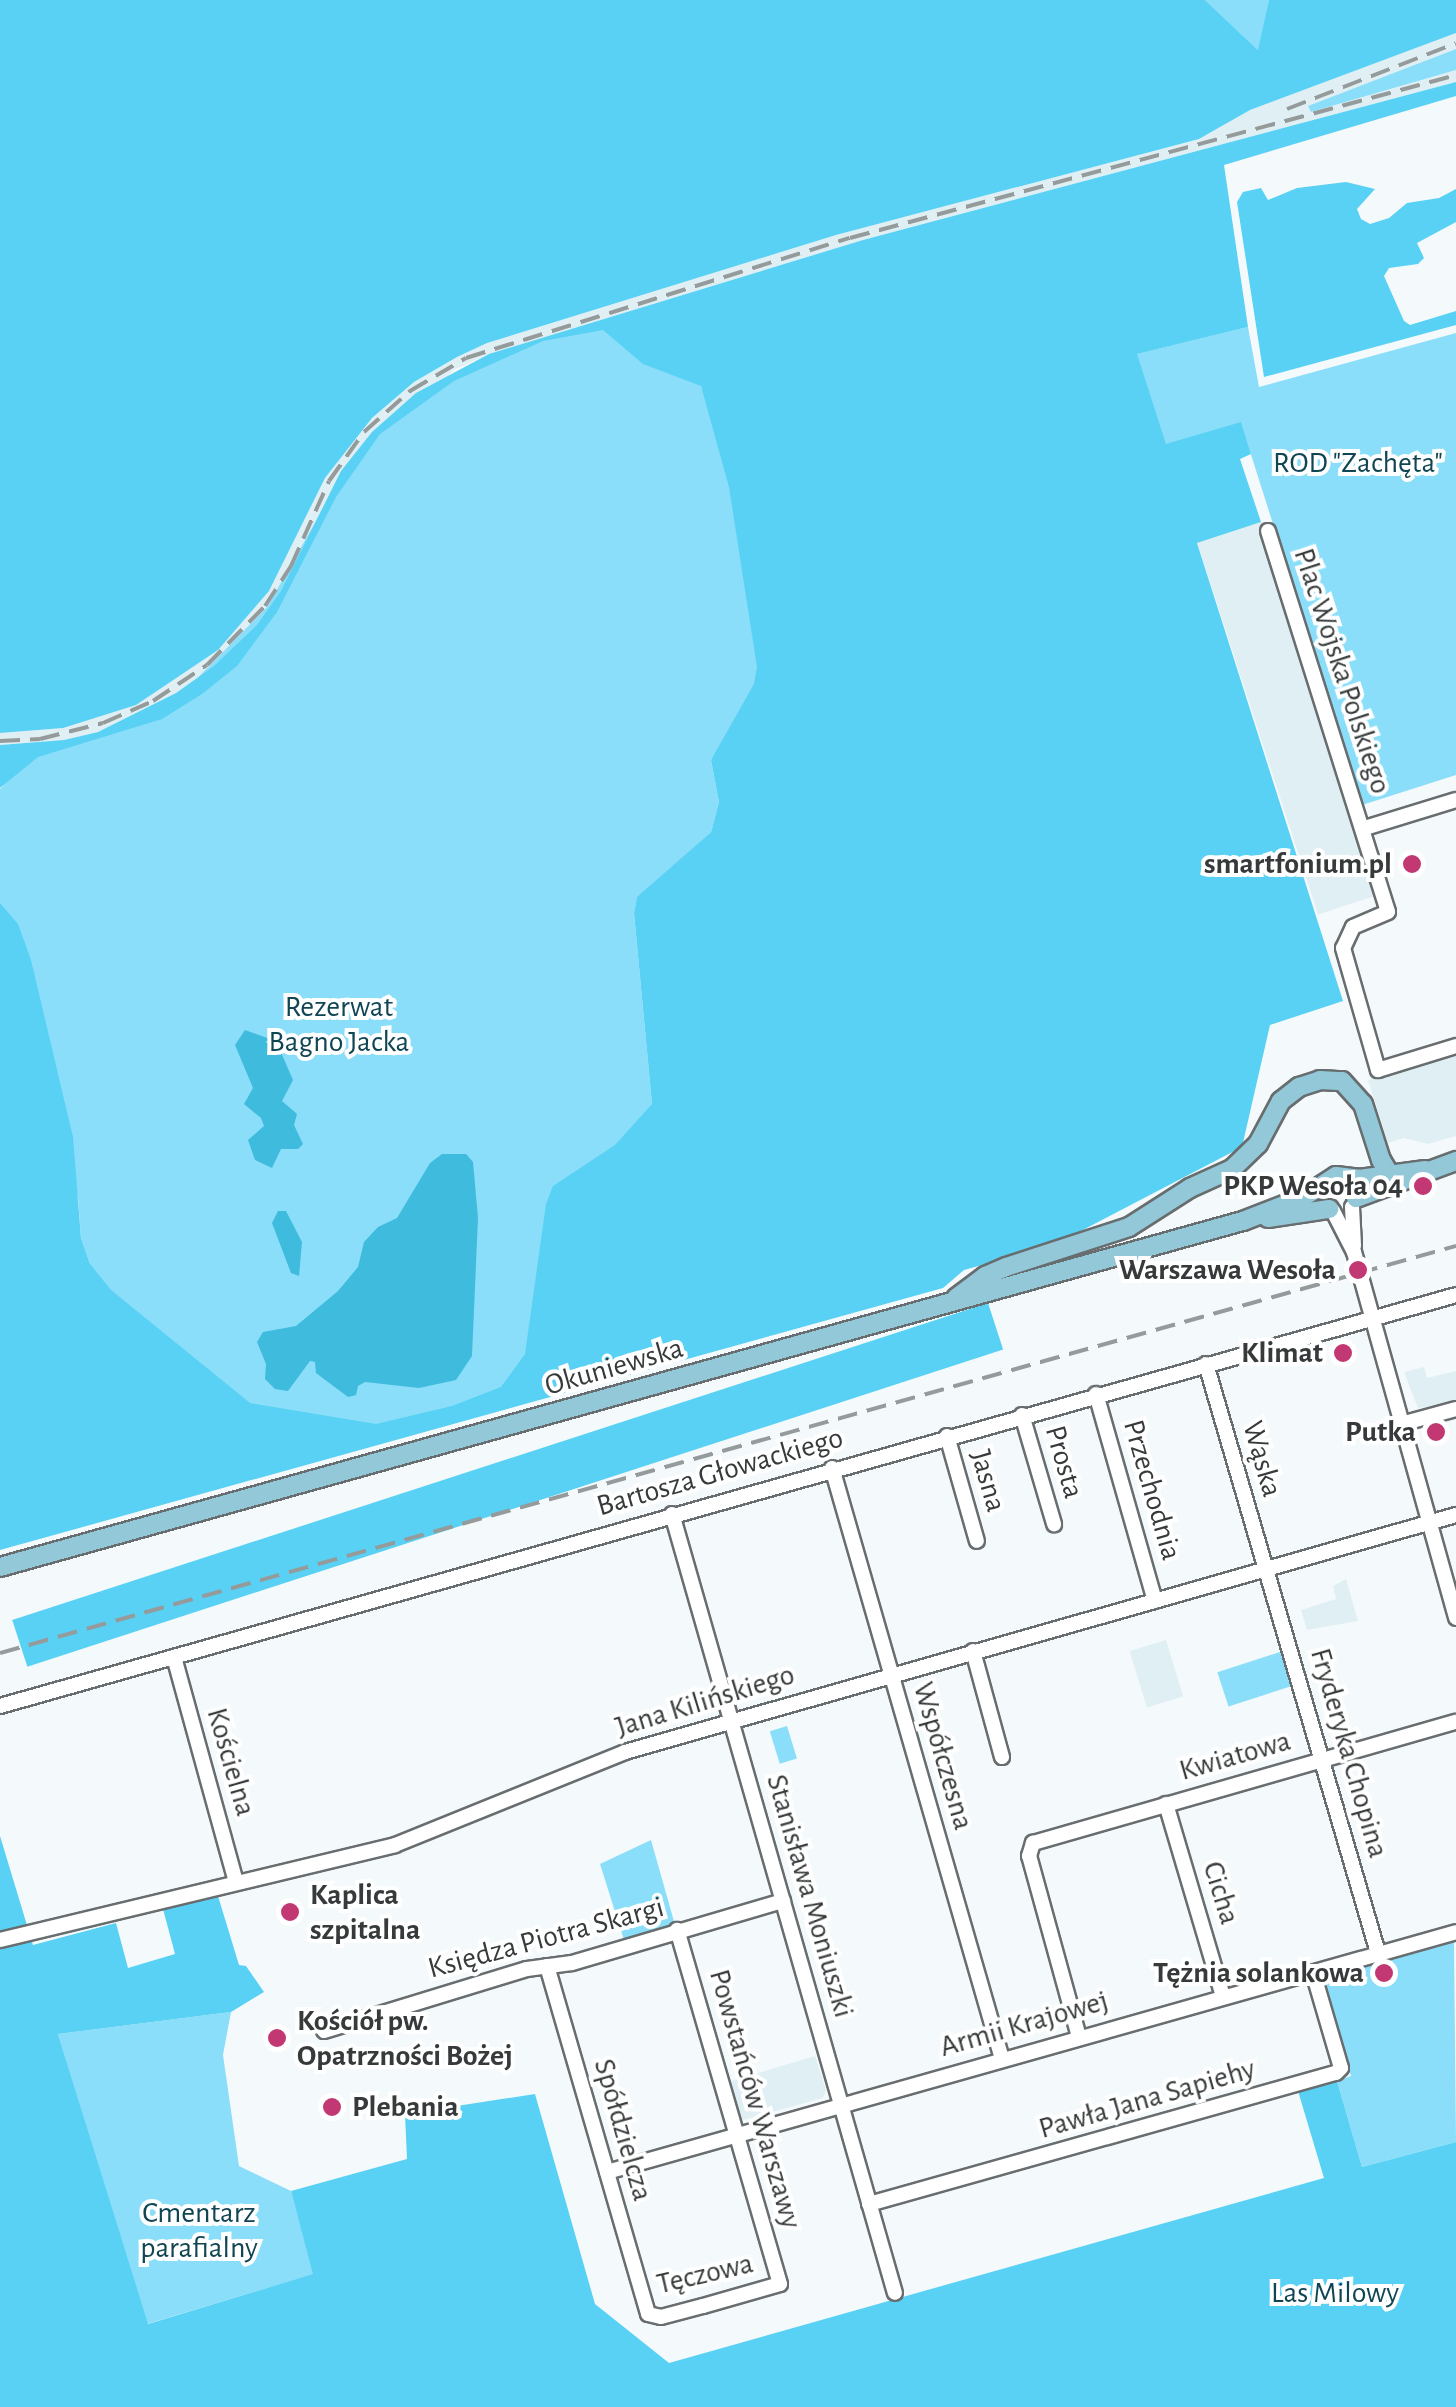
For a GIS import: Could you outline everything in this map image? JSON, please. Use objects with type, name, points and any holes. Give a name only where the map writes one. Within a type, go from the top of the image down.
[{"type":"main road","points":[[952,1302],[985,1276],[1129,1226],[1190,1188],[1232,1169],[1255,1148],[1282,1101],[1311,1082],[1336,1079],[1354,1093],[1392,1178]]},
{"type":"main road","name":"Okuniewska","points":[[1243,1221],[1321,1188],[1330,1177],[1392,1178],[1456,1161]]},
{"type":"main road","name":"Okuniewska","points":[[0,1567],[1243,1221],[1343,1206],[1392,1178]]},
{"type":"main road","points":[[1321,1188],[1320,1198],[1343,1206],[1350,1179]]},
{"type":"street","name":"Plac Wojska Polskiego","points":[[1268,531],[1365,828],[1388,912],[1353,926],[1342,951],[1378,1070],[1456,1046]]},
{"type":"street","name":"Plac Wojska Polskiego","points":[[1365,828],[1456,800]]},
{"type":"street","points":[[1343,1206],[1456,1618]]},
{"type":"street","name":"Bartosza Głowackiego","points":[[0,1706],[832,1468],[1456,1295]]},
{"type":"street","name":"Wąska","points":[[1206,1364],[1266,1569]]},
{"type":"street","name":"Przechodnia","points":[[1096,1394],[1155,1601]]},
{"type":"street","points":[[1401,1424],[1456,1409]]},
{"type":"street","name":"Prosta","points":[[1022,1415],[1054,1524]]},
{"type":"street","name":"Jasna","points":[[947,1436],[977,1542]]},
{"type":"street","name":"Współczesna","points":[[832,1468],[1002,2059]]},
{"type":"street","name":"Stanisława Moniuszki","points":[[672,1514],[895,2293]]},
{"type":"street","name":"Jana Kilińskiego","points":[[0,1940],[395,1845],[624,1752],[1456,1515]]},
{"type":"street","name":"Fryderyka Chopina","points":[[1266,1569],[1378,1954]]},
{"type":"street","points":[[973,1651],[1002,1758]]},
{"type":"street","name":"Kościelna","points":[[174,1657],[236,1882]]},
{"type":"street","name":"Kwiatowa","points":[[1079,2037],[1030,1846],[1039,1839],[1456,1722]]},
{"type":"street","name":"Cicha","points":[[1166,1804],[1223,1996]]},
{"type":"street","name":"Księdza Piotra Skargi","points":[[324,2031],[783,1901]]},
{"type":"street","name":"Powstańców Warszawy","points":[[677,1930],[780,2284]]},
{"type":"street","name":"Armii Krajowej","points":[[607,2172],[1456,1932]]},
{"type":"street","name":"Spółdzielcza","points":[[547,1966],[646,2309]]},
{"type":"street","name":"Pawła Jana Sapiehy","points":[[868,2204],[1336,2074],[1340,2068],[1313,1972]]},
{"type":"street","name":"Tęczowa","points":[[646,2309],[652,2317],[661,2317],[780,2284]]},
{"type":"shaded area","points":[[1456,33],[1456,49],[1309,106],[1312,112],[1456,70],[1456,82],[863,240],[489,354],[453,370],[301,555],[281,591],[214,666],[176,693],[98,732],[64,740],[0,745],[0,733],[63,728],[269,591],[325,478],[372,418],[414,382],[457,357],[487,343],[836,235],[1199,139],[1250,110]]},
{"type":"shaded area","points":[[1261,522],[1382,894],[1318,915],[1197,543]]},
{"type":"shaded area","points":[[245,1030],[276,1041],[293,1080],[282,1101],[297,1114],[294,1125],[303,1144],[298,1149],[281,1149],[272,1168],[255,1160],[248,1140],[264,1126],[261,1118],[244,1104],[253,1088],[235,1045]]},
{"type":"shaded area","points":[[1456,1055],[1456,1136],[1428,1144],[1404,1138],[1388,1143],[1368,1080]]},
{"type":"shaded area","points":[[442,1154],[466,1154],[473,1162],[478,1218],[472,1356],[456,1380],[419,1388],[365,1382],[358,1386],[356,1395],[348,1397],[316,1373],[315,1362],[310,1361],[288,1391],[275,1389],[265,1379],[266,1364],[257,1342],[263,1332],[296,1326],[338,1291],[358,1267],[364,1242],[378,1227],[397,1218],[430,1163]]},
{"type":"shaded area","points":[[278,1211],[286,1211],[302,1242],[299,1276],[291,1273],[272,1223]]},
{"type":"shaded area","points":[[1424,1367],[1427,1378],[1456,1371],[1456,1402],[1418,1408],[1404,1372]]},
{"type":"shaded area","points":[[1346,1579],[1358,1621],[1307,1630],[1301,1610],[1336,1599],[1333,1586]]},
{"type":"shaded area","points":[[1166,1640],[1183,1696],[1147,1708],[1130,1651]]},
{"type":"shaded area","points":[[815,2056],[826,2090],[823,2098],[743,2120],[737,2115],[728,2082]]},
{"type":"green space","points":[[0,0],[1205,0],[1258,50],[1269,0],[1456,0],[1456,33],[1250,110],[1199,139],[836,235],[487,343],[457,357],[414,382],[372,418],[325,478],[269,591],[218,650],[136,705],[63,728],[0,733]]},
{"type":"green space","points":[[1205,0],[1269,0],[1259,51]]},
{"type":"green space","points":[[1456,49],[1456,70],[1311,112],[1308,106]]},
{"type":"green space","points":[[1456,82],[1456,96],[1224,165],[1248,327],[1137,354],[1166,444],[1241,422],[1251,454],[1240,459],[1261,522],[1197,543],[1343,1001],[1270,1025],[1242,1147],[1054,1245],[964,1270],[943,1288],[0,1550],[0,903],[18,924],[31,960],[73,1137],[81,1238],[90,1264],[111,1290],[250,1403],[376,1424],[452,1406],[501,1387],[525,1354],[546,1204],[553,1186],[615,1145],[652,1104],[634,913],[637,897],[711,832],[719,802],[711,760],[754,684],[757,667],[729,487],[701,386],[643,364],[603,330],[543,341],[454,381],[380,434],[336,497],[277,612],[237,666],[162,719],[38,757],[0,788],[0,745],[64,740],[98,732],[176,693],[214,666],[257,625],[281,591],[341,471],[372,432],[416,393],[489,354],[863,240]]},
{"type":"green space","points":[[1346,182],[1375,189],[1357,209],[1361,219],[1370,224],[1389,218],[1407,203],[1439,198],[1456,189],[1456,222],[1417,243],[1424,258],[1418,264],[1389,268],[1384,276],[1404,321],[1410,325],[1456,311],[1456,325],[1264,377],[1237,202],[1243,192],[1261,188],[1268,200],[1297,188]]},
{"type":"green space","name":"Rezerwat Bagno Jacka","points":[[594,323],[701,386],[738,484],[769,679],[711,760],[719,802],[711,832],[637,898],[634,913],[652,1104],[523,1391],[375,1428],[248,1411],[102,1292],[90,1264],[81,1238],[78,1197],[0,921],[0,789],[35,753],[86,742],[176,700],[267,607],[337,484],[396,415],[497,355]]},
{"type":"green space","name":"ROD \"Zachęta\"","points":[[1248,327],[1259,387],[1456,333],[1456,775],[1362,805],[1241,423],[1166,445],[1136,354]]},
{"type":"green space","points":[[988,1303],[1003,1350],[27,1667],[12,1620]]},
{"type":"green space","points":[[1283,1651],[1294,1685],[1229,1707],[1217,1672]]},
{"type":"green space","points":[[787,1726],[797,1759],[780,1764],[770,1731]]},
{"type":"green space","name":"Las Milowy","points":[[0,1836],[33,1945],[116,1923],[128,1968],[175,1954],[163,1909],[218,1896],[239,1965],[246,1966],[264,1992],[231,2012],[58,2034],[148,2324],[313,2274],[291,2191],[407,2159],[405,2114],[535,2094],[595,2304],[669,2363],[1324,2178],[1298,2091],[1337,2081],[1362,2167],[1456,2142],[1456,2407],[0,2407]]},
{"type":"green space","points":[[651,1840],[675,1925],[624,1940],[600,1864]]},
{"type":"green space","points":[[1454,1942],[1456,2142],[1362,2167],[1337,2081],[1351,2076],[1322,1979]]},
{"type":"green space","name":"Cmentarz parafialny","points":[[231,2012],[223,2055],[239,2166],[291,2191],[314,2274],[147,2324],[58,2034]]},
{"type":"railway","points":[[1287,109],[1456,43]]},
{"type":"railway","points":[[0,741],[40,739],[103,723],[153,701],[207,665],[265,606],[291,566],[329,481],[364,432],[410,391],[466,358],[850,238],[1456,75]]},
{"type":"railway","points":[[0,1653],[1456,1246]]},
{"type":"place","name":"smartfonium.pl","points":[[1412,864]]},
{"type":"place","name":"PKP Wesoła 04","points":[[1423,1186]]},
{"type":"place","name":"Warszawa Wesoła","points":[[1358,1270]]},
{"type":"place","name":"Klimat","points":[[1343,1353]]},
{"type":"place","name":"Putka","points":[[1436,1432]]},
{"type":"place","name":"Kaplica szpitalna","points":[[290,1912]]},
{"type":"place","name":"Tężnia solankowa","points":[[1384,1973]]},
{"type":"place","name":"Kościół pw. Opatrzności Bożej","points":[[277,2038]]},
{"type":"place","name":"Plebania","points":[[332,2107]]}]
